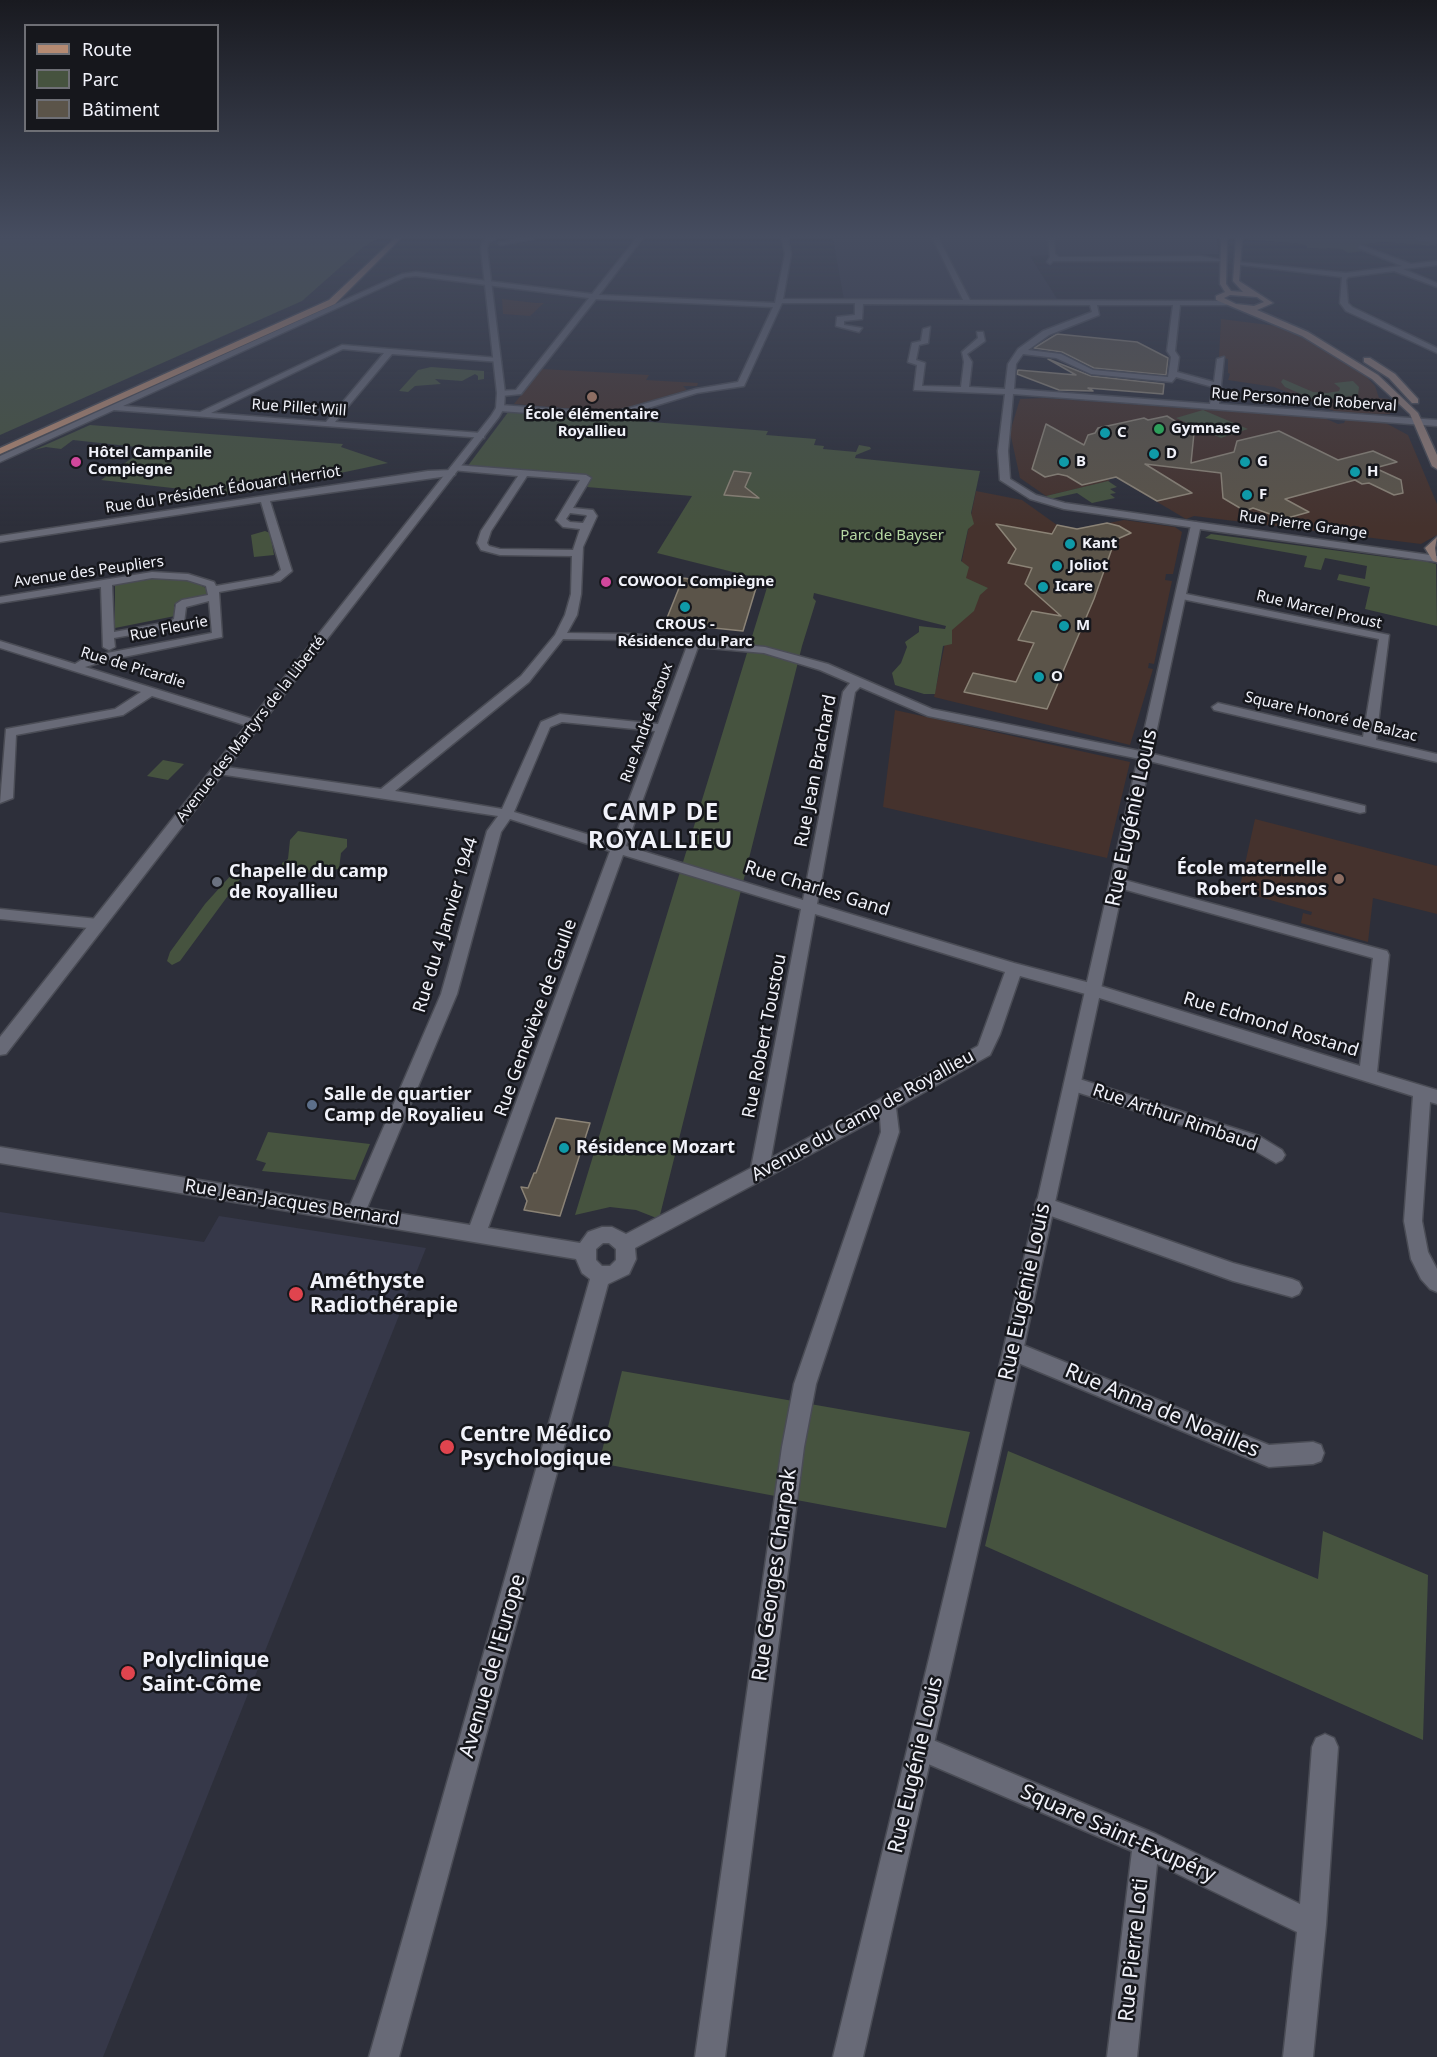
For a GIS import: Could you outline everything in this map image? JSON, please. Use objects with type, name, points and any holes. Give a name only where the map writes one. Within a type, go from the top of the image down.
[{"type":"main road","points":[[0,444],[246,335]]},
{"type":"main road","points":[[0,451],[258,335]]},
{"type":"main road","points":[[1307,335],[1358,365],[1405,405],[1418,421],[1437,466]]},
{"type":"main road","points":[[1359,354],[1392,376],[1434,422],[1437,443]]},
{"type":"main road","points":[[1433,544],[1437,559]]},
{"type":"street","points":[[0,459],[273,335]]},
{"type":"street","points":[[495,335],[501,393],[500,408],[612,416],[696,391],[738,386],[763,335]]},
{"type":"street","points":[[501,393],[518,392],[563,335]]},
{"type":"street","name":"Rue Personne de Roberval","points":[[926,335],[924,343],[916,343],[912,362],[921,363],[917,388],[1008,392],[1434,422]]},
{"type":"street","points":[[965,390],[968,362],[966,354],[982,339],[980,335]]},
{"type":"street","points":[[1008,392],[1012,364],[1021,351],[1043,335]]},
{"type":"street","points":[[1021,351],[1058,356],[1092,372],[1172,380],[1175,357],[1171,351],[1173,335]]},
{"type":"street","points":[[1403,335],[1437,351]]},
{"type":"street","points":[[201,415],[338,348],[498,360]]},
{"type":"street","points":[[329,424],[390,351]]},
{"type":"street","points":[[1214,407],[1221,359]]},
{"type":"street","points":[[1172,373],[1218,387]]},
{"type":"street","name":"Rue Pierre Grange","points":[[1008,392],[1003,451],[1005,480],[1033,497],[1064,506],[1437,559]]},
{"type":"street","name":"Rue Pillet Will","points":[[114,408],[481,436]]},
{"type":"street","name":"Avenue des Martyrs de la Liberté","points":[[0,1049],[481,436],[500,408]]},
{"type":"street","name":"Rue du Président Édouard Herriot","points":[[0,539],[453,470],[586,478],[566,510]]},
{"type":"street","points":[[524,474],[486,531],[482,543],[485,548],[500,552],[578,553]]},
{"type":"street","name":"Rue Fleurie","points":[[76,668],[86,662],[109,656],[218,635],[213,594],[276,579],[287,571],[265,499]]},
{"type":"street","points":[[384,794],[525,679],[560,636],[569,621],[576,594],[578,553],[586,526],[592,516],[590,512],[566,510],[561,520],[563,523],[586,526]]},
{"type":"street","name":"Rue Eugénie Louis","points":[[848,2057],[1013,1351],[1197,525]]},
{"type":"street","name":"Rue Pierre Grange","points":[[1405,553],[1433,544]]},
{"type":"street","name":"Avenue des Peupliers","points":[[0,600],[152,575],[171,575],[200,580],[210,584],[213,594]]},
{"type":"street","points":[[106,582],[109,656]]},
{"type":"street","points":[[109,636],[171,625],[180,621],[180,606],[213,594]]},
{"type":"street","name":"Rue Marcel Proust","points":[[1181,596],[1385,637],[1369,742]]},
{"type":"street","points":[[560,636],[632,637],[765,650],[824,667],[900,702],[928,712],[1145,756],[1360,809]]},
{"type":"street","name":"Rue André Astoux","points":[[619,849],[661,728],[694,643]]},
{"type":"street","name":"Rue de Picardie","points":[[0,644],[255,724]]},
{"type":"street","name":"Rue Jean Brachard","points":[[809,905],[849,692],[858,681]]},
{"type":"street","points":[[0,799],[6,798],[10,732],[120,712],[151,691]]},
{"type":"street","name":"Square Honoré de Balzac","points":[[1218,707],[1437,758]]},
{"type":"street","name":"Rue du 4 Janvier 1944","points":[[355,1214],[449,994],[494,831],[506,815],[545,725],[560,718],[661,728]]},
{"type":"street","name":"Rue Charles Gand","points":[[219,770],[480,808],[531,820],[1014,969]]},
{"type":"street","name":"Rue Geneviève de Gaulle","points":[[476,1234],[619,849]]},
{"type":"street","points":[[1118,883],[1381,955],[1368,1075]]},
{"type":"street","name":"Rue Robert Toustou","points":[[759,1173],[809,905]]},
{"type":"street","points":[[0,914],[98,924]]},
{"type":"street","points":[[1014,969],[1094,990]]},
{"type":"street","name":"Avenue du Camp de Royallieu","points":[[625,1244],[887,1105],[984,1050],[992,1034],[1014,969]]},
{"type":"street","name":"Rue Edmond Rostand","points":[[1094,990],[1429,1094]]},
{"type":"street","name":"Rue Arthur Rimbaud","points":[[1073,1084],[1253,1141],[1276,1155]]},
{"type":"street","points":[[1429,1094],[1413,1221],[1418,1253],[1428,1273],[1437,1283]]},
{"type":"street","name":"Rue Georges Charpak","points":[[710,2057],[793,1447],[805,1384],[890,1132],[887,1105]]},
{"type":"street","name":"Rue Jean-Jacques Bernard","points":[[0,1155],[585,1252]]},
{"type":"street","points":[[1044,1205],[1233,1272],[1292,1288]]},
{"type":"street","points":[[608,1236],[618,1238],[625,1244],[628,1253],[627,1262],[621,1270],[601,1275],[591,1270],[585,1262],[585,1252],[590,1243],[608,1236]]},
{"type":"street","name":"Avenue de l'Europe","points":[[384,2057],[601,1275]]},
{"type":"street","name":"Rue Anna de Noailles","points":[[1013,1351],[1269,1456],[1313,1453]]},
{"type":"street","points":[[1298,2057],[1312,1925],[1325,1747]]},
{"type":"street","name":"Square Saint-Exupéry","points":[[921,1748],[1146,1844],[1312,1925]]},
{"type":"street","name":"Rue Pierre Loti","points":[[1122,2057],[1146,1844]]},
{"type":"shaded area","points":[[1220,335],[1297,335],[1322,346],[1363,373],[1375,386],[1379,398],[1388,399],[1390,414],[1339,413],[1274,387],[1228,380],[1230,374],[1228,373],[1228,359],[1219,357]]},
{"type":"shaded area","name":"École élémentaire Royallieu","points":[[542,369],[649,375],[646,380],[698,383],[697,386],[683,386],[687,390],[612,412],[514,404]]},
{"type":"shaded area","points":[[1044,398],[1324,418],[1338,424],[1344,423],[1346,419],[1382,421],[1408,435],[1437,504],[1437,535],[1421,544],[1194,516],[1186,519],[1115,477],[1107,479],[1110,481],[1046,496],[1020,478],[1010,432],[1020,399]]},
{"type":"shaded area","points":[[976,491],[1022,500],[1057,525],[1077,529],[1124,520],[1175,527],[1182,532],[1173,574],[1166,574],[1165,580],[1172,581],[1154,664],[1149,663],[1148,668],[1153,669],[1130,745],[934,697]]},
{"type":"shaded area","points":[[895,710],[1130,762],[1107,858],[883,807]]},
{"type":"shaded area","name":"École maternelle Robert Desnos","points":[[1255,819],[1437,866],[1437,914],[1373,898],[1368,942],[1301,923],[1303,913],[1311,915],[1312,912],[1239,891]]},
{"type":"shaded area","name":"Polyclinique Saint-Côme","points":[[0,1212],[204,1242],[219,1216],[426,1248],[103,2057],[0,2057]]},
{"type":"green space","points":[[0,335],[225,335],[0,435]]},
{"type":"green space","points":[[431,367],[484,371],[484,379],[478,380],[475,374],[462,381],[435,379],[441,384],[415,386],[408,392],[399,391],[418,370]]},
{"type":"green space","points":[[1283,379],[1313,392],[1327,393],[1339,391],[1340,388],[1334,383],[1353,381],[1359,387],[1358,395],[1317,401],[1285,387],[1281,382]]},
{"type":"green space","points":[[1203,410],[1248,429],[1221,438],[1176,418]]},
{"type":"green space","name":"Parc de Bayser","points":[[509,411],[768,431],[766,435],[816,439],[814,445],[824,446],[823,449],[856,452],[859,445],[870,447],[871,449],[856,455],[855,458],[980,471],[971,513],[974,524],[968,529],[961,561],[969,567],[966,578],[988,588],[980,595],[974,611],[952,630],[952,644],[943,646],[935,694],[924,694],[895,685],[892,673],[901,663],[907,647],[905,642],[919,632],[919,626],[945,629],[946,626],[814,593],[813,598],[816,601],[802,646],[659,1219],[636,1210],[610,1207],[575,1215],[769,581],[657,553],[692,496],[587,487],[592,477],[467,467]]},
{"type":"green space","points":[[90,425],[343,444],[341,447],[388,463],[235,495],[101,480],[142,451],[137,447],[73,440],[61,449],[46,447],[34,450]]},
{"type":"green space","points":[[1108,481],[1117,487],[1110,489],[1116,493],[1110,494],[1115,498],[1092,503],[1077,493],[1050,499],[1046,496]]},
{"type":"green space","points":[[265,531],[270,533],[274,555],[254,557],[251,535]]},
{"type":"green space","points":[[1211,534],[1408,560],[1413,560],[1412,558],[1436,564],[1437,626],[1365,609],[1370,587],[1337,580],[1339,574],[1365,579],[1367,566],[1325,558],[1321,570],[1304,567],[1307,556],[1205,538]]},
{"type":"green space","points":[[158,578],[192,581],[206,588],[208,596],[178,602],[174,605],[175,616],[115,628],[115,585]]},
{"type":"green space","points":[[163,760],[184,764],[168,780],[147,776]]},
{"type":"green space","points":[[298,831],[347,839],[347,847],[341,853],[339,869],[311,873],[282,868],[282,863],[288,859],[290,840]]},
{"type":"green space","points":[[240,872],[241,878],[180,961],[172,965],[167,961],[170,952],[205,904],[232,874]]},
{"type":"green space","points":[[268,1132],[370,1144],[355,1180],[262,1171],[266,1163],[256,1160]]},
{"type":"green space","points":[[622,1371],[970,1432],[946,1528],[599,1463]]},
{"type":"green space","points":[[1008,1451],[1318,1579],[1323,1531],[1428,1575],[1423,1740],[985,1546]]},
{"type":"building","points":[[1055,335],[1137,342],[1168,358],[1166,375],[1094,368],[1062,352],[1034,348]]},
{"type":"building","points":[[1048,359],[1091,376],[1164,384],[1163,394],[1088,388],[1093,391],[1059,390],[1017,374],[1018,370],[1076,375]]},
{"type":"building","points":[[1167,416],[1194,433],[1191,463],[1234,452],[1237,441],[1279,431],[1338,460],[1373,451],[1397,462],[1375,468],[1401,480],[1403,493],[1394,495],[1369,483],[1362,484],[1355,480],[1285,499],[1309,512],[1284,519],[1253,508],[1245,511],[1223,498],[1221,473],[1145,464],[1192,493],[1157,501],[1116,477],[1082,485],[1067,476],[1058,474],[1045,477],[1032,469],[1046,424],[1084,445],[1088,435],[1095,433],[1098,428],[1144,418],[1148,420]]},
{"type":"building","points":[[734,471],[751,473],[745,487],[759,498],[724,495]]},
{"type":"building","points":[[1107,523],[1119,526],[1131,533],[1115,540],[1094,599],[1047,709],[964,692],[973,673],[1016,682],[1034,643],[1018,640],[1032,611],[1061,616],[1025,584],[1032,568],[1008,563],[1016,549],[996,524],[1052,534],[1057,525],[1077,529]]},
{"type":"building","name":"CROUS - Résidence du Parc","points":[[683,578],[756,588],[743,631],[665,623]]},
{"type":"building","name":"Résidence Mozart","points":[[556,1118],[590,1123],[560,1216],[524,1210],[527,1201],[521,1187],[528,1188],[536,1173]]},
{"type":"place","name":"École élémentaire Royallieu","points":[[592,397]]},
{"type":"place","name":"Gymnase","points":[[1159,429]]},
{"type":"place","name":"C","points":[[1105,433]]},
{"type":"place","name":"D","points":[[1154,454]]},
{"type":"place","name":"Hôtel Campanile Compiegne","points":[[76,462]]},
{"type":"place","name":"B","points":[[1064,462]]},
{"type":"place","name":"G","points":[[1245,462]]},
{"type":"place","name":"H","points":[[1355,472]]},
{"type":"place","name":"F","points":[[1247,495]]},
{"type":"place","name":"Kant","points":[[1070,544]]},
{"type":"place","name":"Joliot","points":[[1057,566]]},
{"type":"place","name":"COWOOL Compiègne","points":[[606,582]]},
{"type":"place","name":"Icare","points":[[1043,587]]},
{"type":"place","name":"CROUS - Résidence du Parc","points":[[685,607]]},
{"type":"place","name":"M","points":[[1064,626]]},
{"type":"place","name":"O","points":[[1039,677]]},
{"type":"place","name":"École maternelle Robert Desnos","points":[[1339,879]]},
{"type":"place","name":"Chapelle du camp de Royallieu","points":[[217,882]]},
{"type":"place","name":"Salle de quartier Camp de Royalieu","points":[[312,1105]]},
{"type":"place","name":"Résidence Mozart","points":[[564,1148]]},
{"type":"place","name":"Améthyste Radiothérapie","points":[[296,1294]]},
{"type":"place","name":"Centre Médico Psychologique","points":[[447,1447]]},
{"type":"place","name":"Polyclinique Saint-Côme","points":[[128,1673]]},
{"type":"district","name":"CAMP DE ROYALLIEU","points":[[661,827]]}]
